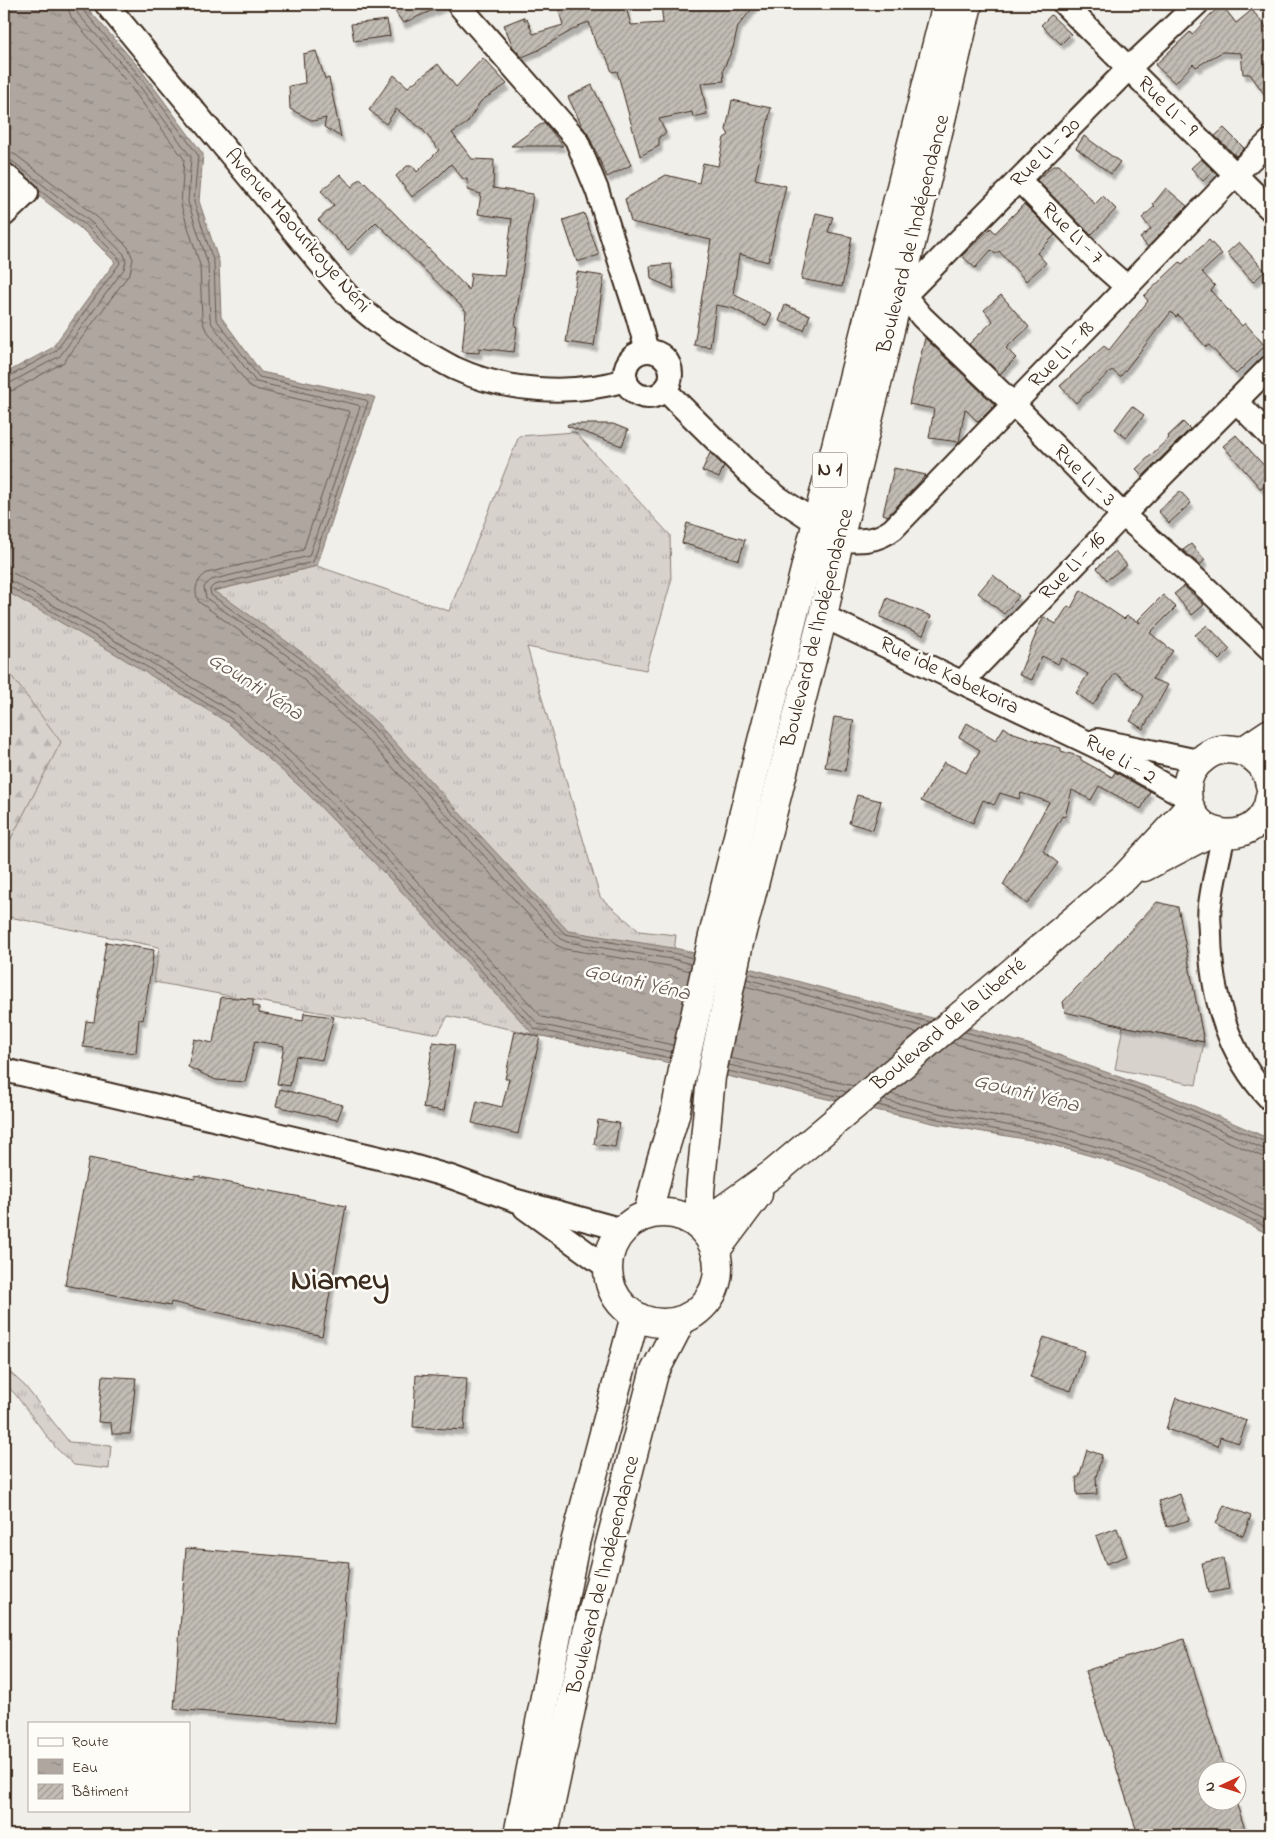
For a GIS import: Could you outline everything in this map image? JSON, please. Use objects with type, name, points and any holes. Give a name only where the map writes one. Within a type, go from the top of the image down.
[{"type":"main road","name":"Boulevard de l'Indépendance","points":[[648,1214],[675,1114],[713,936],[947,4]]},
{"type":"main road","name":"Boulevard de l'Indépendance","points":[[700,1226],[700,1191],[711,1077],[739,943],[823,616],[840,540],[904,287],[968,4]]},
{"type":"main road","points":[[1243,752],[1270,733]]},
{"type":"main road","points":[[1231,749],[1243,752],[1256,759],[1265,771],[1268,806],[1246,830],[1235,833],[1219,833],[1203,826],[1195,818],[1188,802],[1187,784],[1191,772],[1198,761],[1208,754],[1219,750],[1231,749]]},
{"type":"main road","name":"Boulevard de la Liberté","points":[[700,1226],[774,1173],[1124,878],[1188,802]]},
{"type":"main road","name":"Boulevard de la Liberté","points":[[1124,878],[1219,833]]},
{"type":"main road","name":"Boulevard de la Liberté","points":[[716,1250],[774,1173]]},
{"type":"main road","points":[[662,1212],[688,1218],[700,1226],[716,1250],[719,1264],[718,1279],[713,1293],[705,1305],[681,1321],[666,1324],[650,1322],[635,1316],[624,1307],[615,1296],[608,1268],[612,1247],[623,1230],[635,1220],[648,1214],[662,1212]]},
{"type":"main road","name":"Boulevard de l'Indépendance","points":[[518,1835],[575,1542],[635,1316]]},
{"type":"main road","name":"Boulevard de l'Indépendance","points":[[544,1835],[587,1633],[654,1373],[681,1321]]},
{"type":"street","name":"Avenue Maourikoye Néni","points":[[106,4],[324,268],[355,303],[396,335],[455,368],[495,382],[528,388],[567,389],[602,387],[626,380]]},
{"type":"street","points":[[458,4],[576,139],[597,190],[647,351]]},
{"type":"street","name":"Rue LI - 9","points":[[1064,4],[1270,209]]},
{"type":"street","name":"Rue LI - 20","points":[[904,287],[1019,180],[1129,68],[1197,4]]},
{"type":"street","name":"Rue LI - 18","points":[[840,540],[865,541],[888,533],[1014,406],[1270,141]]},
{"type":"street","points":[[4,174],[27,193],[4,215]]},
{"type":"street","name":"Rue LI - 7","points":[[1019,180],[1094,257],[1127,287]]},
{"type":"street","name":"Rue LI - 3","points":[[904,287],[912,306],[922,317],[1123,515],[1205,587],[1270,649]]},
{"type":"street","points":[[647,351],[655,352],[667,361],[670,376],[665,390],[653,396],[639,395],[629,386],[626,380],[627,366],[630,360],[640,352],[647,351]]},
{"type":"street","name":"Rue LI - 16","points":[[962,682],[1123,515],[1270,367]]},
{"type":"street","points":[[665,390],[758,482],[778,498],[816,523]]},
{"type":"street","points":[[1236,401],[1270,436]]},
{"type":"street","name":"Rue ide Kabekoira","points":[[823,616],[1076,736]]},
{"type":"street","name":"Rue Li - 2","points":[[1076,736],[1198,761]]},
{"type":"street","name":"Rue Li - 2","points":[[1076,736],[1108,752],[1188,802]]},
{"type":"street","points":[[1219,833],[1210,906],[1210,948],[1214,988],[1225,1026],[1242,1063],[1270,1099]]},
{"type":"street","points":[[4,1070],[410,1166],[451,1177],[514,1200],[623,1230]]},
{"type":"street","points":[[514,1200],[608,1268]]},
{"type":"green space","points":[[575,432],[670,535],[671,582],[646,670],[527,647],[600,897],[639,931],[676,935],[661,1061],[448,1016],[438,1034],[154,982],[159,947],[4,916],[4,485],[213,591],[317,566],[449,611],[519,436]]},
{"type":"green space","points":[[4,666],[61,742],[4,852]]},
{"type":"green space","points":[[1123,1026],[1204,1042],[1196,1085],[1115,1069]]},
{"type":"green space","points":[[4,1367],[25,1386],[69,1442],[111,1445],[109,1469],[74,1465],[56,1448],[15,1394],[4,1383]]},
{"type":"water","name":"Gounti Yéna","points":[[4,4],[84,4],[141,70],[203,154],[199,201],[219,262],[221,317],[261,372],[375,397],[317,566],[213,591],[304,654],[377,723],[568,931],[679,949],[1028,1044],[1164,1093],[1270,1139],[1270,1235],[1166,1183],[1102,1159],[1042,1142],[937,1124],[533,1034],[389,878],[306,792],[227,722],[114,653],[4,590],[4,374],[52,348],[115,262],[84,231],[4,169]]},
{"type":"building","points":[[408,4],[445,5],[403,23],[394,10]]},
{"type":"building","points":[[557,4],[625,4],[631,25],[663,23],[661,4],[756,4],[738,26],[733,48],[723,70],[724,81],[701,83],[707,114],[693,117],[692,112],[659,119],[666,133],[659,137],[659,146],[640,156],[617,71],[612,72],[606,56],[596,45],[589,22],[578,26],[539,50],[522,57],[513,47],[504,25],[524,17],[524,21],[527,19],[533,34],[563,25]]},
{"type":"building","points":[[1222,5],[1236,23],[1252,10],[1270,32],[1270,102],[1250,74],[1243,74],[1241,53],[1222,52],[1196,67],[1193,64],[1175,83],[1155,65],[1190,32],[1192,35]]},
{"type":"building","points":[[1051,15],[1071,34],[1061,44],[1041,25]]},
{"type":"building","points":[[387,20],[390,36],[354,41],[351,24]]},
{"type":"building","points":[[316,51],[325,79],[329,78],[341,137],[324,127],[326,118],[313,121],[290,109],[289,86],[305,83],[303,54]]},
{"type":"building","points":[[483,58],[507,84],[481,101],[467,123],[452,133],[472,159],[494,160],[493,188],[533,194],[515,326],[517,327],[514,352],[479,348],[479,353],[462,352],[466,311],[376,222],[348,250],[318,220],[334,205],[321,191],[340,174],[352,187],[360,178],[469,290],[471,273],[504,276],[512,219],[478,214],[481,194],[468,190],[467,179],[463,179],[451,164],[438,177],[412,197],[396,176],[407,166],[413,166],[417,172],[439,150],[422,129],[396,109],[386,124],[369,110],[394,75],[408,87],[438,64],[456,87]]},
{"type":"building","points":[[592,85],[631,165],[607,177],[588,134],[568,97]]},
{"type":"building","points":[[732,100],[771,108],[755,179],[786,186],[768,262],[739,254],[733,294],[772,314],[766,326],[732,308],[716,305],[710,347],[694,345],[711,240],[631,222],[625,199],[666,175],[699,183],[703,163],[718,166],[724,138],[729,135],[726,130]]},
{"type":"building","points":[[544,122],[563,146],[511,146]]},
{"type":"building","points":[[1224,128],[1244,148],[1236,156],[1215,136]]},
{"type":"building","points":[[1084,136],[1120,162],[1111,174],[1076,148]]},
{"type":"building","points":[[1201,159],[1214,171],[1203,181],[1191,168]]},
{"type":"building","points":[[1054,165],[1059,165],[1095,204],[1103,196],[1116,209],[1091,235],[1037,180]]},
{"type":"building","points":[[1166,188],[1187,206],[1148,247],[1140,238],[1151,229],[1142,218],[1155,206],[1153,204]]},
{"type":"building","points":[[1024,204],[1055,235],[1037,253],[1046,263],[1026,281],[999,251],[995,254],[991,250],[975,268],[962,256],[991,228],[995,233]]},
{"type":"building","points":[[584,213],[599,255],[577,262],[563,220]]},
{"type":"building","points":[[816,213],[833,217],[828,232],[852,237],[842,287],[801,279]]},
{"type":"building","points":[[1209,240],[1222,254],[1202,272],[1215,286],[1211,291],[1242,326],[1245,323],[1265,346],[1236,374],[1209,345],[1206,347],[1178,315],[1176,317],[1171,312],[1120,377],[1112,370],[1076,403],[1060,386],[1104,346],[1109,350],[1148,301],[1144,296],[1180,262],[1182,264]]},
{"type":"building","points":[[1239,242],[1265,271],[1253,282],[1227,253]]},
{"type":"building","points":[[671,264],[674,289],[651,279],[650,266]]},
{"type":"building","points":[[577,272],[604,276],[594,346],[566,342]]},
{"type":"building","points":[[1001,295],[1029,327],[1006,348],[1016,358],[1000,374],[969,344],[993,321],[984,310]]},
{"type":"building","points":[[785,305],[810,315],[804,330],[779,321]]},
{"type":"building","points":[[925,338],[995,405],[978,422],[965,409],[959,442],[929,438],[934,409],[909,404]]},
{"type":"building","points":[[1132,406],[1144,415],[1126,438],[1115,429]]},
{"type":"building","points":[[1183,422],[1190,429],[1143,476],[1136,469]]},
{"type":"building","points":[[568,424],[613,424],[628,430],[622,446],[567,426]]},
{"type":"building","points":[[1236,435],[1270,472],[1270,481],[1261,489],[1223,446]]},
{"type":"building","points":[[710,453],[724,466],[719,478],[702,471]]},
{"type":"building","points":[[894,468],[926,475],[888,516],[883,514]]},
{"type":"building","points":[[1180,491],[1191,503],[1169,523],[1158,511]]},
{"type":"building","points":[[687,523],[745,540],[739,560],[682,543]]},
{"type":"building","points":[[1191,544],[1205,560],[1200,565],[1183,550]]},
{"type":"building","points":[[1115,551],[1127,565],[1107,580],[1097,568]]},
{"type":"building","points":[[993,575],[1019,596],[1004,614],[978,593]]},
{"type":"building","points":[[1184,586],[1204,605],[1192,615],[1174,594]]},
{"type":"building","points":[[1081,590],[1124,619],[1127,616],[1140,623],[1138,620],[1163,595],[1176,607],[1150,633],[1173,651],[1152,679],[1168,685],[1143,729],[1130,721],[1144,696],[1115,673],[1093,705],[1076,693],[1088,674],[1061,658],[1058,664],[1042,656],[1032,680],[1019,675],[1035,633],[1044,617],[1056,624],[1068,606],[1071,608]]},
{"type":"building","points":[[887,598],[931,616],[923,635],[880,617]]},
{"type":"building","points":[[1207,625],[1230,649],[1219,660],[1195,635]]},
{"type":"building","points":[[834,717],[854,720],[845,771],[825,767]]},
{"type":"building","points":[[967,723],[996,740],[1004,727],[1011,732],[1038,742],[1061,748],[1061,751],[1081,757],[1081,760],[1112,777],[1115,772],[1150,792],[1141,809],[1099,786],[1091,800],[1072,790],[1065,817],[1062,816],[1043,851],[1058,863],[1027,904],[1003,885],[1049,802],[1021,793],[1019,799],[1000,793],[994,805],[983,800],[973,823],[921,801],[944,762],[966,773],[980,750],[959,737]]},
{"type":"building","points":[[857,795],[881,801],[873,830],[849,823]]},
{"type":"building","points":[[1157,902],[1178,907],[1204,1042],[1065,1012],[1063,1002]]},
{"type":"building","points":[[106,942],[154,950],[143,1020],[139,1019],[136,1053],[83,1047],[86,1021],[94,1022]]},
{"type":"building","points":[[221,997],[253,999],[253,1006],[259,1007],[259,1013],[303,1021],[304,1013],[334,1017],[322,1060],[296,1056],[290,1086],[277,1084],[284,1046],[255,1041],[245,1082],[216,1080],[188,1067],[194,1039],[213,1043]]},
{"type":"building","points":[[515,1031],[540,1037],[518,1134],[472,1123],[477,1101],[502,1107],[509,1079],[505,1079]]},
{"type":"building","points":[[433,1042],[455,1045],[444,1111],[423,1108]]},
{"type":"building","points":[[280,1089],[343,1105],[337,1120],[276,1106]]},
{"type":"building","points":[[598,1120],[619,1123],[615,1147],[594,1144]]},
{"type":"building","points":[[89,1158],[195,1179],[195,1176],[346,1206],[322,1336],[171,1302],[170,1306],[65,1285]]},
{"type":"building","points":[[1044,1337],[1085,1351],[1071,1391],[1030,1377]]},
{"type":"building","points":[[416,1375],[467,1378],[464,1430],[413,1427]]},
{"type":"building","points":[[102,1376],[136,1378],[130,1434],[112,1434],[111,1423],[98,1422]]},
{"type":"building","points":[[1176,1398],[1247,1421],[1239,1443],[1220,1437],[1218,1446],[1166,1429]]},
{"type":"building","points":[[1087,1450],[1102,1455],[1096,1477],[1097,1494],[1077,1495],[1076,1477],[1079,1477]]},
{"type":"building","points":[[1180,1494],[1189,1520],[1167,1527],[1159,1501]]},
{"type":"building","points":[[1224,1505],[1251,1516],[1243,1536],[1216,1524]]},
{"type":"building","points":[[1117,1528],[1127,1556],[1106,1564],[1096,1536]]},
{"type":"building","points":[[186,1548],[349,1562],[335,1723],[174,1709]]},
{"type":"building","points":[[1223,1558],[1229,1589],[1208,1593],[1202,1563]]},
{"type":"building","points":[[1184,1639],[1223,1762],[1196,1762],[1196,1812],[1239,1812],[1247,1835],[1138,1835],[1085,1671]]},
{"type":"district","name":"Niamey","points":[[340,1281]]}]
